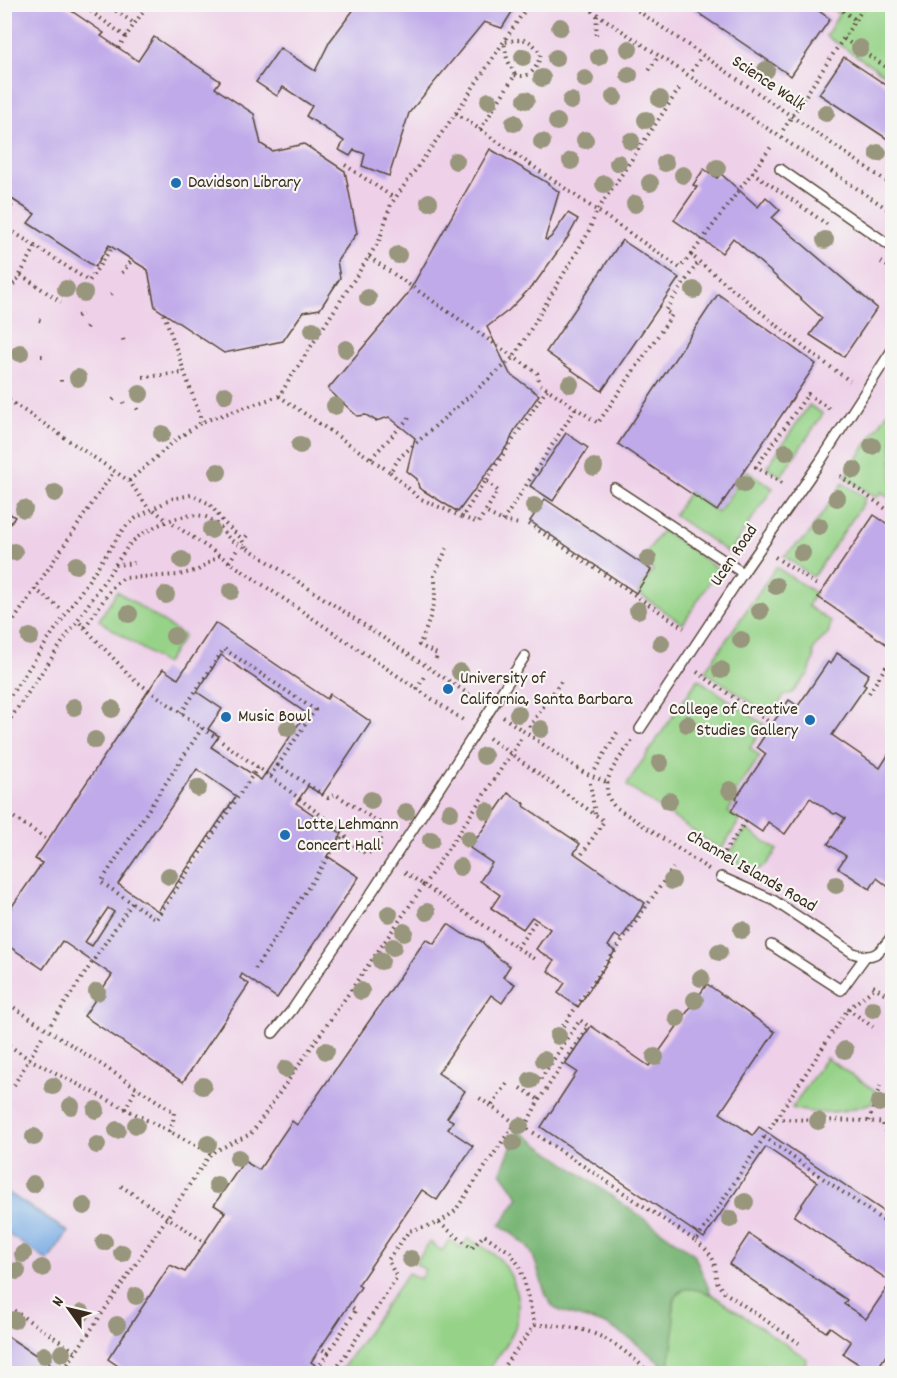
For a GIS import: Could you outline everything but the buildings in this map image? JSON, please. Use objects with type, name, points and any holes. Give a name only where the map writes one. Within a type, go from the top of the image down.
[{"type":"lane","points":[[780,169],[892,247]]},
{"type":"lane","name":"Ucen Road","points":[[640,729],[820,462],[892,350]]},
{"type":"lane","points":[[614,488],[743,573]]},
{"type":"lane","points":[[273,1033],[292,1010],[362,908],[525,656]]},
{"type":"lane","name":"Channel Islands Road","points":[[721,877],[773,900],[853,953],[865,957]]},
{"type":"lane","points":[[771,945],[841,990],[865,957],[879,953],[892,936]]},
{"type":"path","points":[[81,4],[126,37]]},
{"type":"path","points":[[106,4],[135,24]]},
{"type":"path","points":[[118,48],[147,4]]},
{"type":"path","points":[[129,481],[177,439],[202,422],[279,396],[379,241],[391,204],[456,113],[529,4]]},
{"type":"path","points":[[582,4],[892,212]]},
{"type":"path","name":"Science Walk","points":[[628,4],[892,185]]},
{"type":"path","points":[[833,4],[856,20]]},
{"type":"path","points":[[783,130],[866,4]]},
{"type":"path","points":[[596,34],[597,15]]},
{"type":"path","points":[[525,39],[534,44],[541,54],[537,67],[529,75],[522,78],[515,75],[507,59],[504,42],[525,39]]},
{"type":"path","points":[[844,39],[892,71]]},
{"type":"path","points":[[692,71],[702,56]]},
{"type":"path","points":[[649,70],[658,57]]},
{"type":"path","points":[[480,130],[515,75]]},
{"type":"path","points":[[390,472],[400,457],[514,357],[587,236],[597,211],[681,86]]},
{"type":"path","points":[[456,113],[680,268],[771,147]]},
{"type":"path","points":[[345,165],[395,198]]},
{"type":"path","points":[[752,172],[835,230]]},
{"type":"path","points":[[4,216],[15,201]]},
{"type":"path","points":[[4,226],[89,281],[112,247]]},
{"type":"path","points":[[4,292],[21,275],[36,246]]},
{"type":"path","points":[[691,255],[807,350],[850,381]]},
{"type":"path","points":[[369,257],[537,373],[540,384],[598,423],[672,315],[664,311],[699,261]]},
{"type":"path","points":[[122,273],[132,260]]},
{"type":"path","points":[[21,275],[61,302]]},
{"type":"path","points":[[111,295],[114,290]]},
{"type":"path","points":[[164,314],[202,422]]},
{"type":"path","points":[[143,377],[184,373]]},
{"type":"path","points":[[462,517],[547,389]]},
{"type":"path","points":[[782,483],[756,467],[808,394],[831,410]]},
{"type":"path","points":[[279,396],[371,458],[419,498],[478,523],[498,491],[486,480]]},
{"type":"path","points":[[4,397],[129,481],[147,506]]},
{"type":"path","points":[[503,520],[576,408]]},
{"type":"path","points":[[371,458],[411,416]]},
{"type":"path","points":[[5,633],[114,471]]},
{"type":"path","points":[[840,476],[886,509]]},
{"type":"path","points":[[4,705],[124,528],[136,518],[171,499],[191,495],[210,504],[223,522],[241,538],[246,547]]},
{"type":"path","points":[[154,510],[165,519]]},
{"type":"path","points":[[485,512],[519,524]]},
{"type":"path","points":[[4,728],[128,546],[141,534],[189,514],[206,516],[218,525],[236,545],[246,547],[400,651],[491,708],[583,772],[606,782],[640,729]]},
{"type":"path","points":[[173,524],[512,753],[604,821],[580,857]]},
{"type":"path","points":[[529,524],[684,628]]},
{"type":"path","points":[[436,659],[437,654],[418,645],[428,625],[436,586],[434,576],[447,548]]},
{"type":"path","points":[[229,562],[237,550]]},
{"type":"path","points":[[85,627],[114,585],[124,578],[179,575],[198,570],[220,555]]},
{"type":"path","points":[[775,557],[817,585]]},
{"type":"path","points":[[114,566],[135,563]]},
{"type":"path","points":[[35,589],[61,609]]},
{"type":"path","points":[[80,623],[133,679],[258,767],[344,833],[348,840],[365,853],[380,851]]},
{"type":"path","points":[[182,713],[224,649],[315,710],[270,776]]},
{"type":"path","points":[[869,693],[892,657]]},
{"type":"path","points":[[697,672],[772,724]]},
{"type":"path","points":[[417,689],[425,675]]},
{"type":"path","points":[[529,727],[562,680]]},
{"type":"path","points":[[202,728],[101,882],[156,919],[258,767]]},
{"type":"path","points":[[595,770],[618,731]]},
{"type":"path","points":[[61,1374],[211,1153],[251,1134],[424,885],[521,739]]},
{"type":"path","points":[[278,765],[328,798],[335,794],[380,823]]},
{"type":"path","name":"Channel Islands Road","points":[[606,782],[605,791],[614,806],[683,854],[721,877]]},
{"type":"path","points":[[590,783],[595,814]]},
{"type":"path","points":[[4,811],[45,838]]},
{"type":"path","points":[[721,857],[746,821]]},
{"type":"path","points":[[255,969],[344,833]]},
{"type":"path","points":[[563,1026],[673,868]]},
{"type":"path","points":[[424,885],[537,961]]},
{"type":"path","points":[[51,1024],[132,903]]},
{"type":"path","points":[[517,948],[535,922]]},
{"type":"path","points":[[696,1241],[848,1009],[875,986],[892,998]]},
{"type":"path","points":[[4,1001],[174,1112],[174,1122],[169,1133]]},
{"type":"path","points":[[848,1009],[873,1028]]},
{"type":"path","points":[[531,1074],[540,1080],[580,1020],[588,1026],[539,1100],[525,1128],[696,1241],[714,1260],[716,1282],[724,1292],[799,1343]]},
{"type":"path","points":[[14,1085],[42,1037]]},
{"type":"path","points":[[4,1042],[29,1059],[211,1153]]},
{"type":"path","points":[[492,1105],[509,1081]]},
{"type":"path","points":[[869,1121],[880,1086]]},
{"type":"path","points":[[125,1110],[137,1088]]},
{"type":"path","points":[[521,1089],[539,1100]]},
{"type":"path","points":[[337,1374],[334,1372],[397,1278],[388,1260],[409,1231],[439,1223],[455,1211],[515,1124],[478,1097]]},
{"type":"path","points":[[776,1119],[869,1121],[892,1124]]},
{"type":"path","points":[[883,1124],[892,1146]]},
{"type":"path","points":[[764,1137],[888,1224],[892,1220]]},
{"type":"path","points":[[121,1186],[165,1218],[204,1242]]},
{"type":"path","points":[[439,1223],[472,1248],[484,1235],[510,1252],[520,1267],[534,1325],[498,1374]]},
{"type":"path","points":[[4,1304],[76,1353]]},
{"type":"path","points":[[314,1374],[356,1310],[349,1306]]},
{"type":"path","points":[[534,1325],[558,1325],[587,1330],[625,1350],[651,1374]]},
{"type":"path","points":[[320,1348],[327,1353]]},
{"type":"shaded area","name":"University of California, Santa Barbara","points":[[5,5],[892,5],[892,1373],[5,1373]]},
{"type":"green space","points":[[826,5],[892,5],[892,79],[826,36],[839,14]]},
{"type":"green space","points":[[809,405],[823,414],[781,476],[767,467]]},
{"type":"green space","points":[[892,406],[892,500],[881,492],[877,498],[845,477]]},
{"type":"green space","points":[[747,471],[773,488],[729,553],[674,515],[689,492],[718,513]]},
{"type":"green space","points":[[843,483],[864,497],[864,502],[813,577],[784,556],[808,535]]},
{"type":"green space","points":[[662,530],[718,569],[683,624],[638,593],[653,570],[641,561]]},
{"type":"green space","points":[[776,567],[815,593],[808,606],[831,622],[828,634],[813,651],[814,658],[809,673],[792,693],[785,695],[770,715],[705,671]]},
{"type":"green space","points":[[117,591],[184,636],[165,664],[99,620]]},
{"type":"green space","points":[[698,679],[765,725],[750,748],[760,756],[732,798],[735,800],[728,812],[740,820],[721,850],[627,786]]},
{"type":"green space","points":[[746,829],[777,850],[765,866],[752,872],[728,856]]},
{"type":"green space","points":[[826,1058],[876,1091],[871,1103],[831,1112],[811,1112],[792,1108]]},
{"type":"green space","points":[[518,1130],[694,1254],[711,1294],[686,1289],[677,1294],[674,1300],[674,1333],[668,1371],[639,1345],[615,1329],[554,1307],[544,1289],[531,1252],[500,1225],[519,1197],[501,1172]]},
{"type":"green space","points":[[468,1238],[490,1251],[507,1268],[517,1298],[517,1322],[513,1332],[486,1373],[340,1372],[408,1273],[420,1279],[425,1270],[415,1263],[430,1242],[442,1251],[449,1240],[462,1248]]},
{"type":"green space","points":[[691,1287],[711,1294],[806,1358],[804,1373],[671,1374],[668,1371],[674,1328],[673,1308],[676,1297],[683,1290]]},
{"type":"water","points":[[4,1190],[68,1232],[48,1261],[5,1232]]},
{"type":"place","name":"Davidson Library","points":[[176,183]]},
{"type":"place","name":"University of California, Santa Barbara","points":[[448,689]]},
{"type":"place","name":"Music Bowl","points":[[226,717]]},
{"type":"place","name":"College of Creative Studies Gallery","points":[[810,720]]},
{"type":"place","name":"Lotte Lehmann Concert Hall","points":[[285,835]]}]
